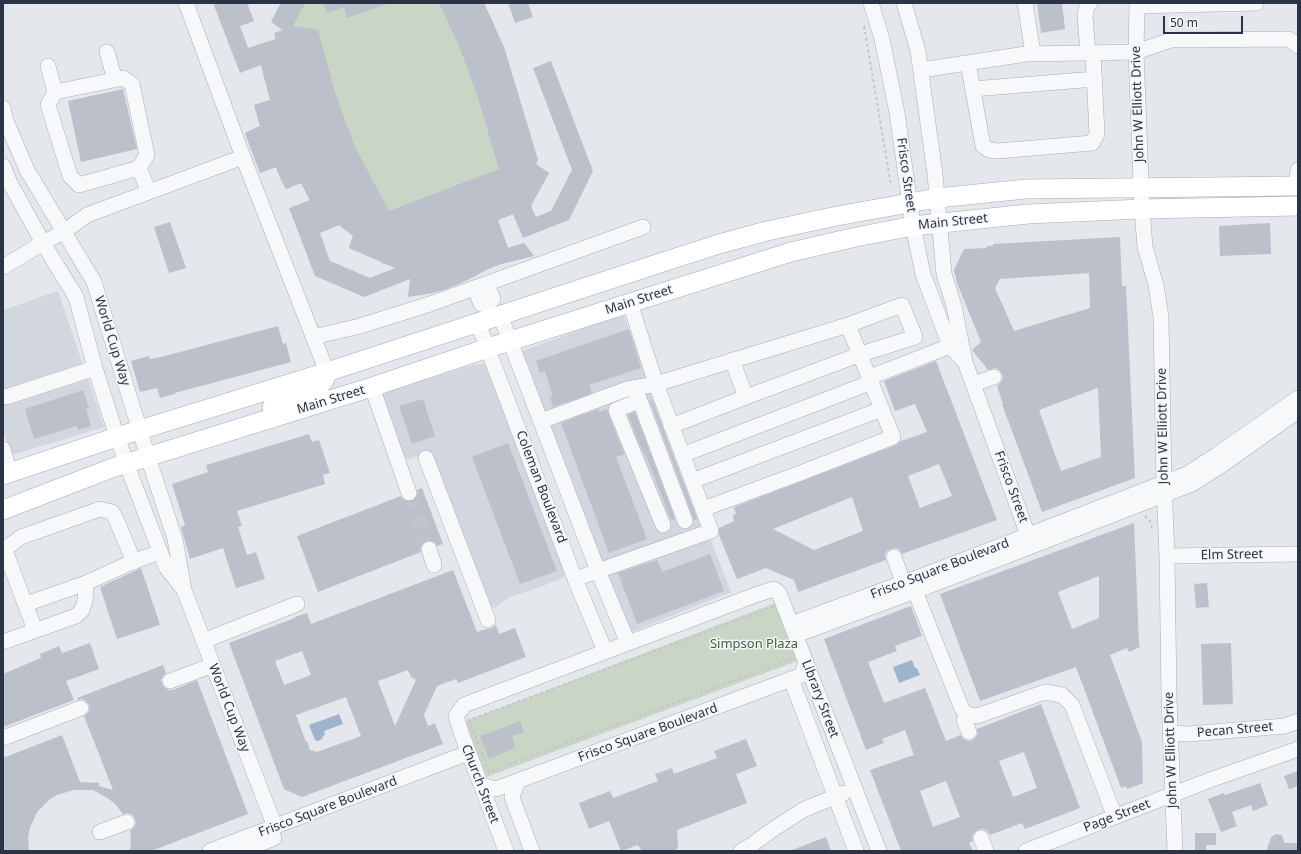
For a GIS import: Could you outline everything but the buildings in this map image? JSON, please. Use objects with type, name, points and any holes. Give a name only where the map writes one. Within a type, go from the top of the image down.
[{"type":"main road","name":"Main Street","points":[[7,474],[117,437],[326,372],[490,315],[719,244],[775,229],[937,198],[1026,189],[1140,188],[1297,181]]},
{"type":"main road","name":"Main Street","points":[[3,510],[148,457],[372,387],[488,348],[791,252],[913,226],[1028,214],[1142,209],[1298,206]]},
{"type":"main road","points":[[220,435],[236,424],[259,412],[319,387],[325,379],[326,372]]},
{"type":"street","points":[[186,3],[326,372]]},
{"type":"street","name":"Frisco Street","points":[[871,3],[884,47],[897,113],[913,226],[923,274],[965,362],[1030,540]]},
{"type":"street","name":"Frisco Street","points":[[904,3],[918,52],[921,70],[937,198],[944,274],[954,306],[956,344]]},
{"type":"street","points":[[1025,3],[1033,54]]},
{"type":"street","points":[[968,63],[983,146],[989,150],[998,151],[1092,143],[1097,134],[1095,79],[1085,16],[1087,6],[1090,3]]},
{"type":"street","points":[[1137,4],[1256,3]]},
{"type":"street","name":"John W Elliott Drive","points":[[1137,4],[1136,52],[1140,188],[1145,247],[1156,285],[1161,317],[1164,489],[1175,851]]},
{"type":"street","points":[[921,70],[1033,54],[1136,52],[1171,40],[1289,39],[1298,46]]},
{"type":"street","points":[[107,52],[115,80]]},
{"type":"street","points":[[48,66],[55,92],[48,105],[70,176],[79,185],[139,168],[147,155],[132,84],[123,78],[55,92]]},
{"type":"street","points":[[973,89],[1095,79]]},
{"type":"street","name":"World Cup Way","points":[[3,108],[6,121],[27,170],[65,231],[94,282],[148,457],[176,539],[184,590],[275,827]]},
{"type":"street","points":[[3,266],[42,242],[65,231],[87,216],[243,156]]},
{"type":"street","name":"World Cup Way","points":[[3,166],[10,183],[42,242],[76,297],[95,368],[117,437],[166,567],[184,590]]},
{"type":"street","points":[[139,168],[149,192]]},
{"type":"street","points":[[313,337],[360,326],[482,287],[643,227]]},
{"type":"street","points":[[482,287],[489,290],[493,299],[490,315]]},
{"type":"street","points":[[575,580],[598,570],[712,532],[671,426],[630,303]]},
{"type":"street","points":[[663,525],[616,410],[637,394],[656,384],[848,324],[902,305],[924,356]]},
{"type":"street","name":"Coleman Boulevard","points":[[490,315],[511,341],[598,570],[628,643]]},
{"type":"street","name":"Coleman Boulevard","points":[[490,315],[488,348],[575,580],[606,651]]},
{"type":"street","points":[[703,509],[893,437],[848,324]]},
{"type":"street","points":[[671,426],[746,396],[861,354],[915,337]]},
{"type":"street","points":[[682,454],[956,344]]},
{"type":"street","points":[[732,360],[746,396]]},
{"type":"street","points":[[3,397],[95,368]]},
{"type":"street","points":[[973,384],[994,377]]},
{"type":"street","points":[[372,387],[409,493]]},
{"type":"street","points":[[541,421],[627,389],[637,394],[685,521]]},
{"type":"street","name":"Frisco Square Boulevard","points":[[1164,489],[1224,450],[1298,398]]},
{"type":"street","points":[[692,481],[882,409]]},
{"type":"street","name":"Frisco Square Boulevard","points":[[793,629],[909,587],[1164,489],[1192,484],[1298,411]]},
{"type":"street","points":[[3,450],[7,474]]},
{"type":"street","points":[[426,458],[488,620]]},
{"type":"street","points":[[640,469],[662,461]]},
{"type":"street","points":[[35,630],[4,548],[21,537],[100,509],[112,512],[134,562]]},
{"type":"street","points":[[429,549],[434,564]]},
{"type":"street","points":[[26,604],[86,583],[160,552]]},
{"type":"street","name":"Elm Street","points":[[1167,556],[1298,554]]},
{"type":"street","points":[[894,557],[909,587],[962,709],[967,714],[977,716],[1045,692],[1062,695],[1072,705],[1115,817]]},
{"type":"street","points":[[3,642],[76,616],[82,610],[85,601],[86,583]]},
{"type":"street","name":"Library Street","points":[[628,643],[758,594],[774,589],[779,593],[878,851]]},
{"type":"street","points":[[203,641],[297,604]]},
{"type":"street","points":[[606,651],[628,643]]},
{"type":"street","name":"Church Street","points":[[506,851],[468,753],[456,716],[464,705],[606,651]]},
{"type":"street","name":"Frisco Square Boulevard","points":[[481,785],[496,789],[802,675],[806,662]]},
{"type":"street","points":[[170,681],[212,665]]},
{"type":"street","name":"Library Street","points":[[791,679],[856,851]]},
{"type":"street","points":[[3,738],[81,708]]},
{"type":"street","points":[[967,714],[964,720],[969,732]]},
{"type":"street","name":"Pecan Street","points":[[1171,733],[1189,734],[1285,726],[1298,721]]},
{"type":"street","name":"Page Street","points":[[1026,851],[1210,780],[1298,749]]},
{"type":"street","name":"Frisco Square Boulevard","points":[[215,850],[468,753]]},
{"type":"street","name":"Church Street","points":[[518,781],[512,798],[532,851]]},
{"type":"street","points":[[741,851],[804,810],[855,789]]},
{"type":"street","points":[[241,851],[319,821],[327,807]]},
{"type":"street","points":[[100,832],[127,822]]},
{"type":"path","points":[[863,21],[891,185]]},
{"type":"path","points":[[1140,514],[1147,517],[1150,521],[1152,531]]},
{"type":"path","points":[[778,605],[797,657],[489,772],[469,720],[778,605]]},
{"type":"shaded area","points":[[58,291],[104,427],[12,455],[3,431],[3,310]]},
{"type":"shaded area","points":[[623,314],[731,592],[629,633],[522,351]]},
{"type":"shaded area","points":[[475,364],[486,364],[566,573],[562,578],[510,597],[494,608],[487,605],[430,453],[409,459],[401,456],[382,396],[387,392]]},
{"type":"green space","points":[[281,3],[484,3],[504,47],[538,160],[536,164],[549,173],[531,204],[532,207],[498,220],[508,248],[524,243],[534,256],[501,264],[445,290],[408,297],[416,252],[382,265],[381,262],[386,244],[380,246],[374,259],[349,248],[353,236],[339,225],[325,231],[301,183],[286,189],[276,167],[260,173],[245,133],[260,126],[254,105],[270,100],[256,46],[276,39],[274,33],[282,30],[271,22]]},
{"type":"green space","name":"Simpson Plaza","points":[[778,602],[800,660],[484,778],[464,722]]},
{"type":"water","points":[[912,660],[920,675],[899,683],[893,667]]},
{"type":"water","points":[[339,714],[343,724],[324,731],[325,735],[322,739],[318,741],[315,740],[309,725]]},
{"type":"tunnel","points":[[409,493],[429,549]]}]
